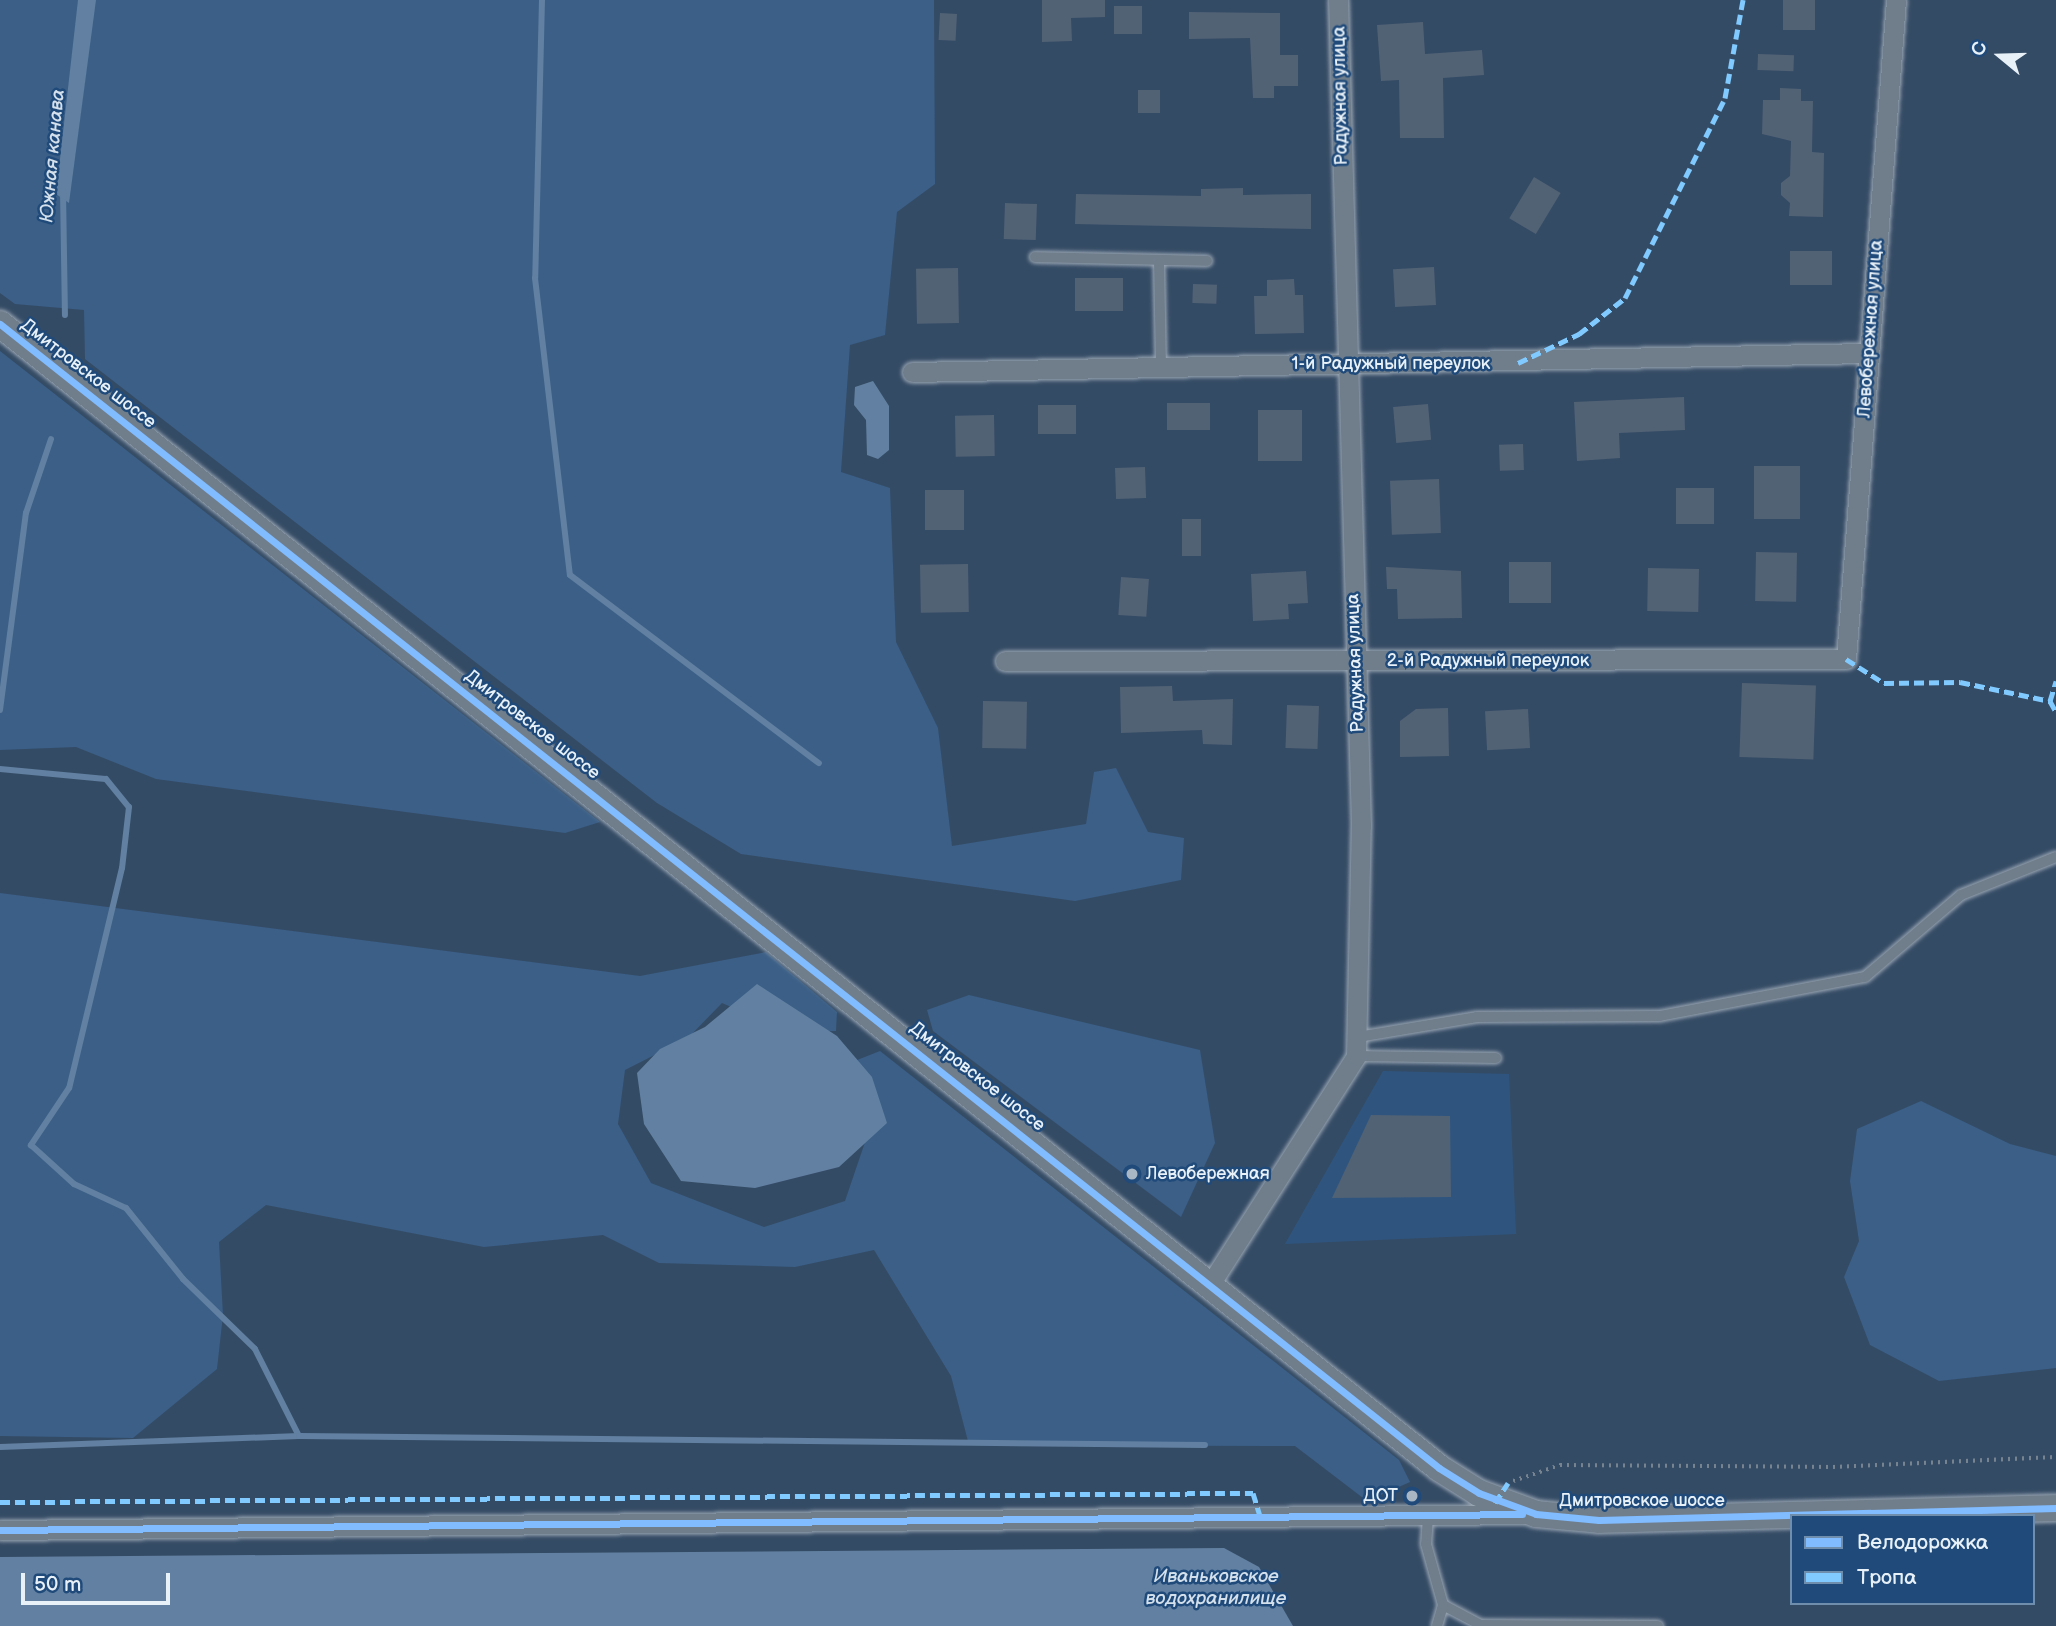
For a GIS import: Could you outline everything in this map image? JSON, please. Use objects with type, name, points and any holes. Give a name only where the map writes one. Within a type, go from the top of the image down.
[{"type":"street","name":"Радужная улица","points":[[1211,1283],[1357,1047],[1362,981],[1338,0]]},
{"type":"street","name":"Левобережная улица","points":[[1846,659],[1896,0]]},
{"type":"street","name":"Дмитровское шоссе","points":[[0,324],[1211,1283],[1439,1468],[1479,1493],[1536,1514],[1599,1520],[1790,1515]]},
{"type":"street","name":"1-й Радужный переулок","points":[[912,372],[1869,353]]},
{"type":"street","name":"2-й Радужный переулок","points":[[1005,661],[1846,659]]},
{"type":"street","name":"Дмитровское шоссе","points":[[1828,1514],[2056,1508]]},
{"type":"street","points":[[0,1530],[1536,1514]]},
{"type":"lane","points":[[1035,257],[1159,262],[1207,261]]},
{"type":"lane","points":[[1159,262],[1161,366]]},
{"type":"lane","points":[[1357,1047],[1477,1017],[1660,1016],[1866,976],[1961,895],[2056,857]]},
{"type":"lane","points":[[1357,1047],[1496,1058]]},
{"type":"lane","points":[[1427,1517],[1426,1544],[1443,1605],[1437,1626]]},
{"type":"lane","points":[[1443,1605],[1481,1625],[1658,1626]]},
{"type":"path","points":[[1508,1482],[1560,1465],[1833,1467],[2056,1457]]},
{"type":"shaded area","points":[[0,0],[934,0],[935,184],[897,212],[885,335],[850,345],[841,472],[890,488],[896,642],[938,728],[952,846],[1086,824],[1094,772],[1116,768],[1148,832],[1184,838],[1181,880],[1075,901],[741,854],[657,803],[85,359],[84,310],[15,304],[0,293]]},
{"type":"shaded area","points":[[0,351],[600,822],[565,833],[156,779],[76,747],[0,750]]},
{"type":"shaded area","points":[[0,893],[640,976],[766,952],[837,1012],[836,1031],[788,1032],[722,1003],[688,1038],[625,1070],[618,1124],[651,1183],[764,1227],[845,1201],[879,1101],[852,1062],[880,1051],[1399,1460],[1410,1482],[1367,1501],[1295,1446],[969,1445],[951,1376],[874,1250],[795,1267],[659,1263],[603,1235],[484,1247],[266,1205],[219,1242],[223,1315],[217,1369],[133,1438],[0,1436]]},
{"type":"shaded area","points":[[969,995],[1200,1050],[1215,1143],[1181,1217],[933,1031],[927,1010]]},
{"type":"shaded area","points":[[1383,1071],[1509,1074],[1516,1234],[1285,1244]]},
{"type":"shaded area","points":[[1921,1101],[2010,1144],[2056,1156],[2056,1368],[1939,1381],[1870,1345],[1844,1277],[1859,1241],[1850,1181],[1857,1129]]},
{"type":"water","points":[[78,0],[96,0],[69,203],[56,194]]},
{"type":"water","points":[[873,381],[889,406],[889,450],[878,459],[867,455],[866,420],[854,405],[855,387]]},
{"type":"water","points":[[757,984],[837,1036],[872,1077],[887,1123],[839,1167],[755,1188],[681,1181],[644,1124],[637,1073],[660,1049],[705,1027]]},
{"type":"water","name":"Иваньковское водохранилище","points":[[1224,1548],[1259,1567],[1293,1626],[0,1626],[0,1557]]},
{"type":"building","points":[[1042,0],[1105,0],[1105,17],[1071,18],[1072,41],[1042,42]]},
{"type":"building","points":[[1783,0],[1815,0],[1815,30],[1783,30]]},
{"type":"building","points":[[1114,6],[1142,6],[1142,34],[1114,34]]},
{"type":"building","points":[[1189,12],[1280,13],[1280,55],[1298,55],[1298,86],[1274,86],[1274,98],[1253,98],[1250,38],[1189,39]]},
{"type":"building","points":[[940,13],[957,14],[956,41],[939,40]]},
{"type":"building","points":[[1423,22],[1425,54],[1482,50],[1484,75],[1443,78],[1444,138],[1400,138],[1399,80],[1381,81],[1377,25]]},
{"type":"building","points":[[1758,54],[1794,55],[1793,71],[1757,70]]},
{"type":"building","points":[[1780,88],[1801,89],[1801,101],[1813,101],[1812,152],[1824,153],[1823,217],[1789,216],[1790,203],[1781,195],[1781,183],[1790,176],[1791,141],[1762,134],[1763,100],[1780,100]]},
{"type":"building","points":[[1138,90],[1160,90],[1160,113],[1138,113]]},
{"type":"building","points":[[1534,177],[1561,193],[1536,234],[1509,218]]},
{"type":"building","points":[[1243,188],[1243,195],[1311,194],[1311,229],[1075,224],[1076,194],[1201,196],[1201,189]]},
{"type":"building","points":[[1005,203],[1037,204],[1036,240],[1004,239]]},
{"type":"building","points":[[1790,251],[1832,251],[1832,285],[1790,285]]},
{"type":"building","points":[[1434,267],[1436,305],[1395,307],[1393,269]]},
{"type":"building","points":[[958,268],[959,323],[917,324],[916,269]]},
{"type":"building","points":[[1075,278],[1123,278],[1123,311],[1075,311]]},
{"type":"building","points":[[1294,279],[1295,295],[1303,295],[1304,333],[1255,334],[1254,296],[1267,296],[1267,280]]},
{"type":"building","points":[[1193,284],[1217,285],[1216,304],[1192,303]]},
{"type":"building","points":[[1684,397],[1685,430],[1619,433],[1620,458],[1577,461],[1574,402]]},
{"type":"building","points":[[1167,403],[1210,403],[1210,430],[1167,430]]},
{"type":"building","points":[[1428,404],[1431,440],[1396,443],[1393,407]]},
{"type":"building","points":[[1038,405],[1076,405],[1076,434],[1038,434]]},
{"type":"building","points":[[1258,410],[1302,410],[1302,461],[1258,461]]},
{"type":"building","points":[[994,415],[995,456],[956,457],[955,416]]},
{"type":"building","points":[[1523,444],[1524,470],[1500,471],[1499,445]]},
{"type":"building","points":[[1754,466],[1800,466],[1800,519],[1754,519]]},
{"type":"building","points":[[1145,467],[1146,498],[1116,499],[1115,468]]},
{"type":"building","points":[[1439,479],[1441,533],[1392,535],[1390,481]]},
{"type":"building","points":[[1676,488],[1714,488],[1714,524],[1676,524]]},
{"type":"building","points":[[925,490],[964,490],[964,530],[925,530]]},
{"type":"building","points":[[1182,519],[1201,519],[1201,556],[1182,556]]},
{"type":"building","points":[[1756,552],[1797,553],[1796,602],[1755,601]]},
{"type":"building","points":[[1509,562],[1551,562],[1551,603],[1509,603]]},
{"type":"building","points":[[968,564],[969,612],[921,613],[920,565]]},
{"type":"building","points":[[1386,567],[1461,571],[1462,618],[1398,619],[1397,589],[1387,589]]},
{"type":"building","points":[[1648,568],[1699,569],[1698,612],[1647,611]]},
{"type":"building","points":[[1306,571],[1308,603],[1288,604],[1289,619],[1253,621],[1251,574]]},
{"type":"building","points":[[1121,577],[1149,579],[1146,617],[1118,615]]},
{"type":"building","points":[[1742,683],[1816,686],[1813,760],[1739,757]]},
{"type":"building","points":[[1172,686],[1173,701],[1233,699],[1232,745],[1203,744],[1202,730],[1121,733],[1120,687]]},
{"type":"building","points":[[983,701],[1027,702],[1026,749],[982,748]]},
{"type":"building","points":[[1287,705],[1319,706],[1317,749],[1285,748]]},
{"type":"building","points":[[1448,708],[1449,756],[1400,757],[1400,721],[1416,709]]},
{"type":"building","points":[[1528,709],[1530,748],[1487,750],[1485,711]]},
{"type":"building","points":[[1371,1115],[1450,1116],[1451,1197],[1332,1198]]},
{"type":"waterway","points":[[542,0],[535,278],[570,575],[819,763]]},
{"type":"waterway","name":"Южная канава","points":[[63,191],[65,315]]},
{"type":"waterway","name":"Южная канава","points":[[0,710],[26,513],[51,439]]},
{"type":"waterway","points":[[0,769],[106,779],[129,807],[122,868],[69,1088],[31,1145],[74,1184],[126,1208],[183,1279],[255,1349],[299,1436]]},
{"type":"waterway","points":[[0,1447],[299,1436],[1205,1445]]},
{"type":"marked path","points":[[1518,363],[1579,334],[1625,298],[1725,98],[1743,0]]},
{"type":"marked path","points":[[1846,659],[1884,683],[1960,682],[2050,701],[2056,712]]},
{"type":"marked path","points":[[2050,701],[2056,681]]},
{"type":"marked path","points":[[1495,1503],[1508,1483]]},
{"type":"marked path","points":[[0,1502],[1253,1493],[1261,1520]]},
{"type":"cycle path","points":[[0,324],[1439,1468],[1479,1493],[1536,1514],[1599,1520],[1790,1515]]},
{"type":"cycle path","points":[[1828,1514],[2056,1508]]},
{"type":"cycle path","points":[[0,1530],[1522,1514]]},
{"type":"place","name":"Левобережная","points":[[1132,1174]]},
{"type":"place","name":"ДОТ","points":[[1412,1496]]}]
